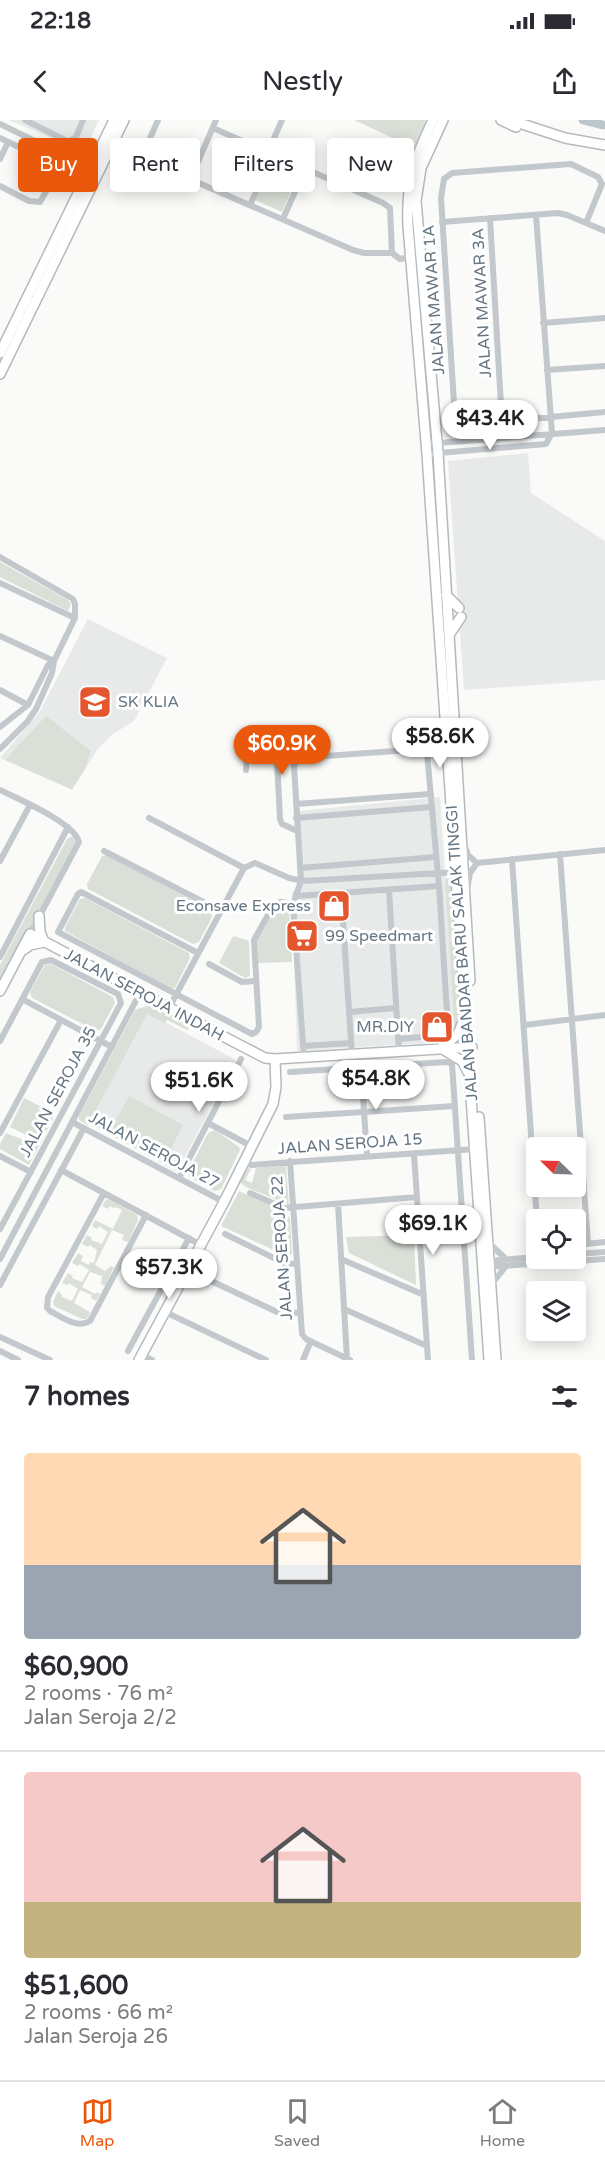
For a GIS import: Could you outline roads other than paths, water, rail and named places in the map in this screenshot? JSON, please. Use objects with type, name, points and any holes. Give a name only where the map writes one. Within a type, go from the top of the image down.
[{"type":"main road","points":[[98,162],[114,120]]},
{"type":"main road","points":[[98,165],[124,120]]},
{"type":"main road","name":"JALAN BANDAR BARU SALAK TINGGI","points":[[433,120],[411,172],[407,197],[460,872],[466,1013],[488,1243],[486,1264],[491,1285],[496,1360]]},
{"type":"main road","name":"JALAN BANDAR BARU SALAK TINGGI","points":[[443,120],[421,168],[416,201],[438,448],[460,825],[460,872],[465,903],[475,1149],[486,1264],[489,1360]]},
{"type":"main road","points":[[501,120],[512,127],[536,130]]},
{"type":"main road","points":[[510,120],[565,138],[605,145]]},
{"type":"main road","points":[[0,353],[84,192]]},
{"type":"main road","points":[[0,374],[3,362],[84,192]]},
{"type":"main road","points":[[446,595],[460,613],[449,635]]},
{"type":"main road","points":[[21,952],[30,945],[44,942],[40,932],[39,916]]},
{"type":"main road","points":[[0,991],[30,934]]},
{"type":"main road","name":"JALAN SEROJA INDAH","points":[[30,934],[265,1058],[304,1058],[471,1047]]},
{"type":"main road","points":[[439,1049],[458,1034],[466,1013]]},
{"type":"main road","points":[[439,1049],[462,1061],[471,1080]]},
{"type":"main road","points":[[140,1358],[253,1147],[273,1104],[276,1087],[275,1059]]},
{"type":"street","points":[[25,120],[69,142],[76,137],[83,120]]},
{"type":"street","points":[[150,138],[158,120]]},
{"type":"street","points":[[200,158],[216,120]]},
{"type":"street","points":[[275,138],[282,120]]},
{"type":"street","points":[[0,124],[29,138]]},
{"type":"street","points":[[213,128],[236,138]]},
{"type":"street","points":[[0,138],[56,165],[58,170],[40,202],[29,201],[0,186]]},
{"type":"street","points":[[0,159],[8,142]]},
{"type":"street","name":"JALAN MAWAR 1A","points":[[502,422],[463,425],[455,419],[442,222],[441,198],[444,179],[452,172],[571,164],[598,177],[602,184],[586,223]]},
{"type":"street","points":[[315,173],[390,208],[392,253]]},
{"type":"street","points":[[200,182],[364,253],[392,253],[400,260],[411,257]]},
{"type":"street","points":[[250,205],[255,192]]},
{"type":"street","points":[[283,219],[295,192]]},
{"type":"street","points":[[442,222],[562,214],[605,231]]},
{"type":"street","points":[[536,215],[552,433]]},
{"type":"street","name":"JALAN MAWAR 3A","points":[[490,218],[502,422]]},
{"type":"street","points":[[543,323],[605,318]]},
{"type":"street","points":[[547,370],[605,366]]},
{"type":"street","points":[[502,422],[605,412]]},
{"type":"street","points":[[426,449],[552,433],[605,430]]},
{"type":"street","points":[[0,557],[73,599],[75,604],[75,618],[54,661],[52,673],[36,709],[27,722],[0,749]]},
{"type":"street","points":[[0,583],[75,618]]},
{"type":"street","points":[[0,636],[54,661]]},
{"type":"street","points":[[0,727],[28,705],[48,665],[54,661]]},
{"type":"street","points":[[0,690],[28,705]]},
{"type":"street","points":[[246,770],[248,738],[251,735],[270,734],[276,741],[280,819],[282,824],[297,831]]},
{"type":"street","points":[[304,1058],[293,904],[301,881],[294,766],[298,758],[423,749],[427,753],[439,886],[448,1029],[444,1035],[398,1039]]},
{"type":"street","points":[[0,790],[68,827],[76,834],[79,842],[30,934]]},
{"type":"street","points":[[296,804],[430,795]]},
{"type":"street","points":[[0,861],[30,805]]},
{"type":"street","points":[[296,818],[431,807]]},
{"type":"street","points":[[149,818],[244,868]]},
{"type":"street","points":[[460,825],[466,853],[477,863]]},
{"type":"street","points":[[0,957],[68,827]]},
{"type":"street","points":[[465,903],[470,873],[477,863],[605,850]]},
{"type":"street","points":[[104,851],[221,911]]},
{"type":"street","points":[[560,854],[588,1244],[605,1242]]},
{"type":"street","points":[[300,868],[436,857]]},
{"type":"street","points":[[512,859],[536,1209]]},
{"type":"street","points":[[169,1008],[244,868],[255,863],[301,881],[460,872]]},
{"type":"street","points":[[297,896],[439,886]]},
{"type":"street","points":[[389,890],[399,1051]]},
{"type":"street","points":[[198,953],[81,892],[59,930],[59,934],[252,1034],[259,1027],[254,940],[274,904],[280,902],[293,904]]},
{"type":"street","points":[[342,892],[352,1055]]},
{"type":"street","name":"JALAN SEROJA 35","points":[[0,1229],[121,1003],[118,994],[51,960],[42,962],[22,999]]},
{"type":"street","points":[[209,964],[242,982],[256,981]]},
{"type":"street","points":[[0,1259],[141,992]]},
{"type":"street","points":[[0,1041],[22,999],[112,1047]]},
{"type":"street","points":[[349,1012],[396,1008]]},
{"type":"street","points":[[525,1024],[605,1015]]},
{"type":"street","points":[[0,1133],[61,1020]]},
{"type":"street","points":[[303,1046],[351,1042]]},
{"type":"street","points":[[179,1178],[241,1059]]},
{"type":"street","points":[[290,1072],[446,1062],[452,1064],[472,1360]]},
{"type":"street","points":[[361,1067],[367,1156]]},
{"type":"street","points":[[286,1117],[455,1106]]},
{"type":"street","name":"JALAN SEROJA 27","points":[[72,1122],[224,1202]]},
{"type":"street","points":[[208,1123],[253,1147]]},
{"type":"street","points":[[0,1285],[84,1128]]},
{"type":"street","name":"JALAN SEROJA 15","points":[[245,1162],[251,1165],[475,1149]]},
{"type":"street","points":[[414,1154],[428,1360]]},
{"type":"street","points":[[0,1156],[31,1172]]},
{"type":"street","name":"JALAN SEROJA 22","points":[[290,1161],[302,1334],[311,1341]]},
{"type":"street","points":[[61,1170],[201,1245]]},
{"type":"street","points":[[104,1193],[48,1297],[47,1308],[50,1311],[77,1325],[90,1321],[146,1215]]},
{"type":"street","points":[[250,1193],[284,1208],[417,1197]]},
{"type":"street","points":[[338,1204],[349,1359]]},
{"type":"street","points":[[225,1234],[286,1264],[297,1263]]},
{"type":"street","points":[[128,1351],[189,1238]]},
{"type":"street","points":[[488,1243],[506,1262],[605,1259]]},
{"type":"street","points":[[586,1253],[605,1252]]},
{"type":"street","points":[[341,1259],[424,1295]]},
{"type":"street","points":[[486,1264],[526,1259]]},
{"type":"street","points":[[491,1285],[506,1262]]},
{"type":"street","points":[[188,1270],[277,1312],[300,1313]]},
{"type":"street","points":[[344,1309],[427,1346]]},
{"type":"street","points":[[165,1312],[266,1360]]},
{"type":"street","points":[[0,1337],[41,1358],[50,1360]]},
{"type":"street","points":[[303,1360],[311,1341],[349,1359]]},
{"type":"street","points":[[0,1351],[18,1360]]},
{"type":"street","points":[[140,1358],[152,1360]]},
{"type":"waterway","points":[[583,120],[603,125]]},
{"type":"place","name":"SK KLIA","points":[[95,702]]},
{"type":"place","name":"Econsave Express","points":[[334,906]]},
{"type":"place","name":"99 Speedmart","points":[[302,936]]},
{"type":"place","name":"MR.DIY","points":[[437,1027]]}]
